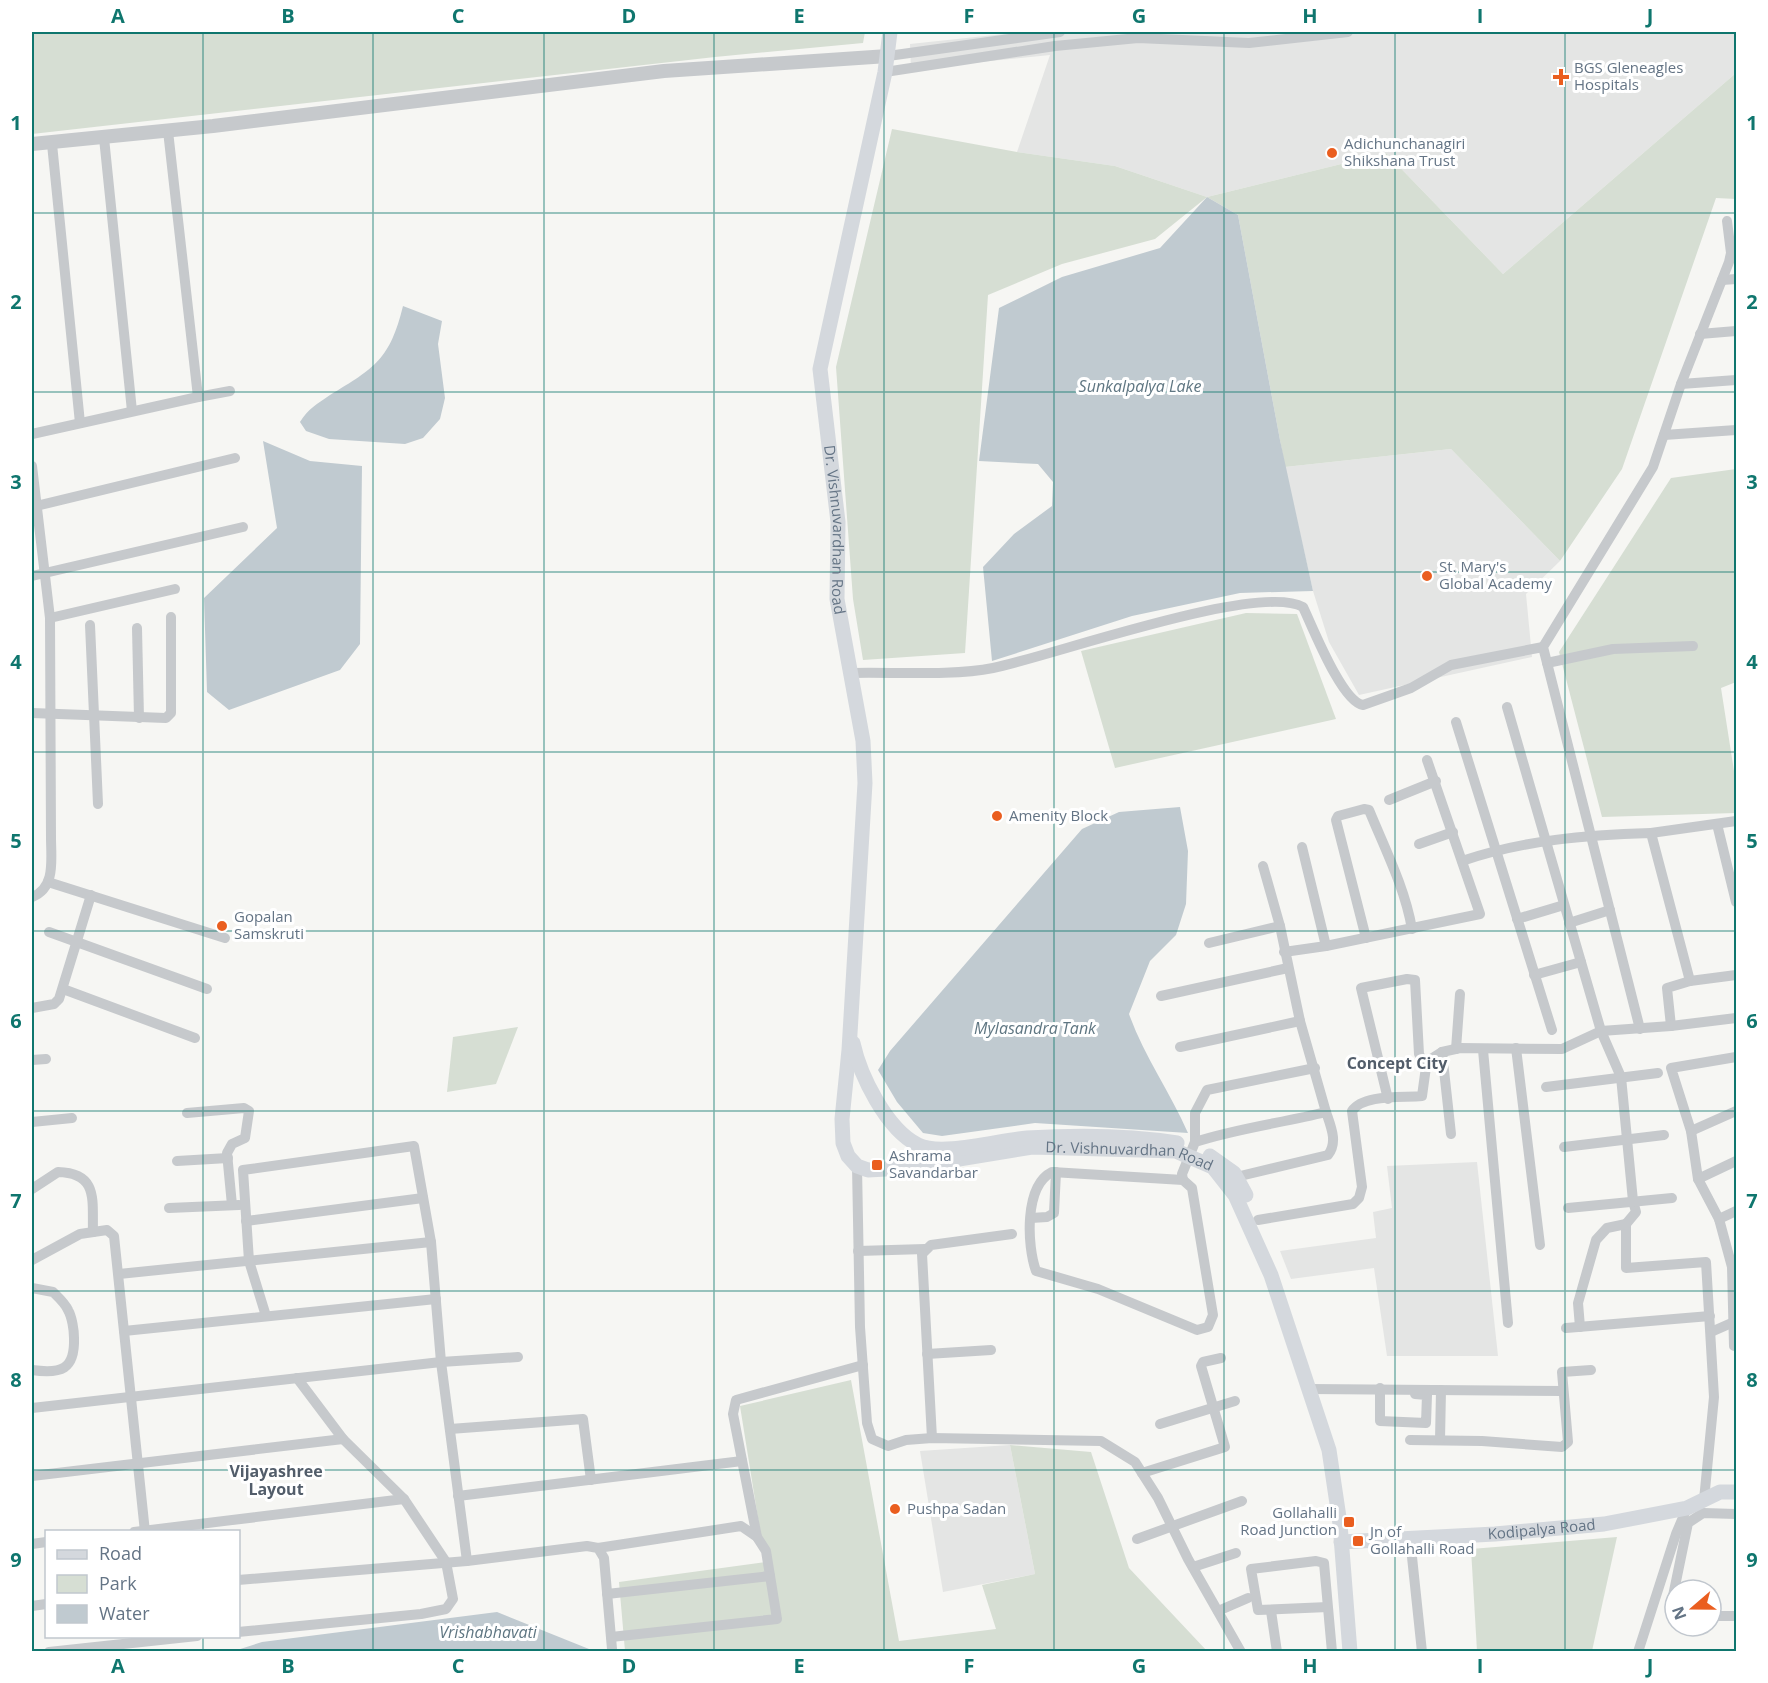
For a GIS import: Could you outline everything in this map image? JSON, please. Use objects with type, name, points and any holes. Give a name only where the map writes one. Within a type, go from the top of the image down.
[{"type":"main road","name":"Dr. Vishnuvardhan Road","points":[[890,32],[885,72],[820,369],[838,522],[837,599],[863,741],[865,783],[850,1031],[842,1119],[843,1143],[848,1156],[857,1166],[868,1170],[904,1168],[1032,1147],[1176,1151],[1192,1149],[1214,1167],[1231,1189],[1250,1224],[1315,1388]]},
{"type":"main road","name":"Dr. Vishnuvardhan Road","points":[[850,1031],[860,1067],[877,1100],[895,1124],[917,1145],[944,1148],[1060,1136],[1147,1138],[1192,1149],[1222,1163],[1236,1177],[1258,1220],[1280,1273],[1315,1388],[1329,1450],[1359,1652]]},
{"type":"main road","name":"Kodipalya Road","points":[[1344,1542],[1604,1524],[1687,1508],[1720,1492],[1737,1492]]},
{"type":"main road","name":"Dr. Vishnuvardhan Road","points":[[1344,1542],[1350,1652]]},
{"type":"street","points":[[32,144],[52,144],[168,131],[664,71],[866,59],[973,37],[1060,32]]},
{"type":"street","points":[[866,59],[885,72],[1055,46],[1138,38],[1249,43],[1348,32]]},
{"type":"street","points":[[168,131],[198,397]]},
{"type":"street","points":[[104,138],[132,411]]},
{"type":"street","points":[[52,144],[80,423]]},
{"type":"street","points":[[1640,1029],[1543,647],[1653,467],[1680,384],[1731,253],[1731,228]]},
{"type":"street","points":[[1722,279],[1737,279]]},
{"type":"street","points":[[1700,334],[1737,332]]},
{"type":"street","points":[[1680,384],[1737,380]]},
{"type":"street","points":[[32,434],[230,391]]},
{"type":"street","points":[[1664,435],[1737,430]]},
{"type":"street","points":[[36,506],[236,458]]},
{"type":"street","points":[[32,466],[50,618],[51,713],[51,870],[43,891],[32,897]]},
{"type":"street","points":[[32,576],[243,527]]},
{"type":"street","points":[[50,618],[176,589]]},
{"type":"street","points":[[852,673],[994,668],[1183,617],[1243,604],[1293,602],[1303,607],[1337,677],[1352,701],[1357,704],[1364,705],[1411,688],[1451,665],[1543,647]]},
{"type":"street","points":[[32,713],[94,713],[160,719],[171,713],[171,616]]},
{"type":"street","points":[[90,625],[98,804]]},
{"type":"street","points":[[137,628],[139,718]]},
{"type":"street","points":[[1547,663],[1613,649],[1693,646]]},
{"type":"street","points":[[1507,707],[1601,1031],[1621,1077],[1632,1202],[1636,1212],[1626,1224],[1607,1228],[1596,1240],[1578,1304],[1580,1327]]},
{"type":"street","points":[[1456,722],[1498,849],[1552,1030]]},
{"type":"street","points":[[1284,952],[1326,946],[1480,914],[1427,760]]},
{"type":"street","points":[[1389,800],[1436,781]]},
{"type":"street","points":[[1366,938],[1336,820],[1338,816],[1364,809],[1369,810],[1392,866],[1408,908],[1412,929]]},
{"type":"street","points":[[1462,861],[1498,849],[1545,840],[1591,835],[1651,834],[1737,821]]},
{"type":"street","points":[[1717,824],[1737,902]]},
{"type":"street","points":[[1419,844],[1453,832]]},
{"type":"street","points":[[1651,834],[1690,981]]},
{"type":"street","points":[[1302,847],[1326,946]]},
{"type":"street","points":[[1236,1177],[1328,1155],[1333,1148],[1326,1112],[1300,1021],[1280,927],[1263,866]]},
{"type":"street","points":[[48,882],[225,938]]},
{"type":"street","points":[[32,1008],[54,1004],[63,989],[91,895]]},
{"type":"street","points":[[1517,918],[1564,905]]},
{"type":"street","points":[[1569,923],[1610,910]]},
{"type":"street","points":[[1209,943],[1280,927]]},
{"type":"street","points":[[49,932],[207,989]]},
{"type":"street","points":[[1534,975],[1581,962]]},
{"type":"street","points":[[1161,996],[1288,968]]},
{"type":"street","points":[[1671,1026],[1667,988],[1690,981],[1737,975]]},
{"type":"street","points":[[1388,1099],[1361,988],[1407,979],[1415,980],[1419,1054],[1426,1067]]},
{"type":"street","points":[[63,989],[195,1038]]},
{"type":"street","points":[[1456,1049],[1460,994]]},
{"type":"street","points":[[1258,1220],[1353,1204],[1359,1198],[1362,1187],[1352,1111],[1356,1105],[1422,1096],[1426,1067],[1431,1059],[1442,1052],[1456,1049],[1562,1049],[1601,1031],[1737,1018]]},
{"type":"street","points":[[1180,1047],[1300,1021]]},
{"type":"street","points":[[1516,1048],[1540,1245]]},
{"type":"street","points":[[1483,1050],[1508,1323]]},
{"type":"street","points":[[1442,1052],[1451,1134]]},
{"type":"street","points":[[1737,1058],[1671,1068],[1691,1131],[1698,1179],[1719,1219],[1734,1266],[1736,1322],[1734,1346],[1737,1345]]},
{"type":"street","points":[[32,1060],[46,1059]]},
{"type":"street","points":[[1183,1180],[1182,1174],[1192,1149],[1195,1113],[1207,1090],[1315,1068]]},
{"type":"street","points":[[1546,1087],[1658,1073]]},
{"type":"street","points":[[187,1113],[247,1109],[249,1113],[245,1138],[230,1145],[228,1158],[232,1205]]},
{"type":"street","points":[[1691,1131],[1737,1111]]},
{"type":"street","points":[[1192,1149],[1228,1132],[1277,1125],[1326,1112]]},
{"type":"street","points":[[32,1122],[72,1118]]},
{"type":"street","points":[[1564,1147],[1664,1135]]},
{"type":"street","points":[[266,1316],[249,1261],[243,1170],[414,1146],[431,1242],[441,1362],[467,1561]]},
{"type":"street","points":[[177,1161],[228,1158]]},
{"type":"street","points":[[1698,1179],[1737,1161]]},
{"type":"street","points":[[857,1166],[862,1365],[867,1423],[872,1438],[888,1446],[906,1440],[932,1438],[1101,1441],[1135,1462],[1241,1652]]},
{"type":"street","points":[[32,1189],[58,1172],[85,1179],[91,1187],[93,1232]]},
{"type":"street","points":[[1031,1218],[1047,1217],[1054,1213],[1056,1172]]},
{"type":"street","points":[[1056,1172],[1183,1180],[1192,1188],[1213,1315],[1208,1326],[1197,1330],[1098,1289],[1036,1271],[1031,1251],[1031,1218],[1039,1184],[1044,1176],[1056,1172]]},
{"type":"street","points":[[246,1221],[423,1198]]},
{"type":"street","points":[[1568,1208],[1672,1198]]},
{"type":"street","points":[[169,1208],[245,1204]]},
{"type":"street","points":[[1719,1219],[1737,1211]]},
{"type":"street","points":[[1626,1224],[1626,1268],[1706,1262],[1714,1397],[1704,1500]]},
{"type":"street","points":[[32,1260],[74,1237],[93,1232],[112,1232],[119,1274],[138,1463],[142,1530]]},
{"type":"street","points":[[858,1251],[925,1249],[931,1245],[1012,1234]]},
{"type":"street","points":[[119,1274],[431,1242]]},
{"type":"street","points":[[925,1249],[921,1262],[932,1438]]},
{"type":"street","points":[[32,1288],[53,1292],[69,1310],[74,1355],[70,1364],[62,1369],[47,1372],[32,1370]]},
{"type":"street","points":[[124,1331],[436,1299]]},
{"type":"street","points":[[1566,1328],[1710,1316]]},
{"type":"street","points":[[1711,1332],[1736,1322]]},
{"type":"street","points":[[927,1354],[991,1350]]},
{"type":"street","points":[[32,1408],[441,1362],[518,1357]]},
{"type":"street","points":[[1142,1473],[1225,1447],[1202,1366],[1203,1362],[1221,1358]]},
{"type":"street","points":[[757,1538],[733,1414],[736,1400],[862,1365]]},
{"type":"street","points":[[1410,1440],[1562,1447],[1568,1442],[1562,1372],[1591,1371]]},
{"type":"street","points":[[240,1632],[446,1609],[453,1599],[446,1562],[404,1499],[343,1439],[297,1378]]},
{"type":"street","points":[[1315,1388],[1563,1391]]},
{"type":"street","points":[[1380,1390],[1427,1395],[1426,1423],[1380,1421],[1380,1390]]},
{"type":"street","points":[[1440,1440],[1441,1390]]},
{"type":"street","points":[[1160,1424],[1235,1401]]},
{"type":"street","points":[[450,1429],[583,1419],[591,1480]]},
{"type":"street","points":[[32,1476],[343,1439]]},
{"type":"street","points":[[458,1496],[742,1461]]},
{"type":"street","points":[[150,1530],[404,1499]]},
{"type":"street","points":[[1137,1539],[1171,1524],[1242,1502]]},
{"type":"street","points":[[1638,1652],[1676,1534],[1687,1508]]},
{"type":"street","points":[[1677,1578],[1688,1524],[1703,1513],[1737,1514]]},
{"type":"street","points":[[240,1580],[467,1561],[587,1546],[598,1548],[741,1526],[757,1538],[766,1551],[777,1619],[611,1637]]},
{"type":"street","points":[[1410,1538],[1422,1652]]},
{"type":"street","points":[[598,1548],[604,1558],[612,1649]]},
{"type":"street","points":[[1193,1567],[1236,1553]]},
{"type":"street","points":[[1332,1652],[1328,1607],[1324,1563],[1320,1561],[1251,1569],[1257,1606],[1263,1611],[1328,1607],[1347,1605]]},
{"type":"street","points":[[607,1594],[770,1576]]},
{"type":"street","points":[[1218,1611],[1248,1599]]},
{"type":"street","points":[[1271,1611],[1277,1652]]},
{"type":"street","points":[[49,1652],[157,1639]]},
{"type":"shaded area","name":"Adichunchanagiri Shikshana Trust","points":[[1023,32],[1736,32],[1736,73],[1503,274],[1386,153],[1207,197],[1115,166],[1017,152],[1050,55],[911,69],[910,44]]},
{"type":"shaded area","name":"St. Mary's Global Academy","points":[[1451,449],[1560,561],[1526,594],[1532,657],[1359,695],[1329,642],[1313,591],[1285,467]]},
{"type":"shaded area","points":[[1477,1162],[1498,1356],[1387,1356],[1374,1268],[1291,1279],[1280,1251],[1376,1238],[1373,1212],[1392,1208],[1387,1166]]},
{"type":"shaded area","points":[[1010,1445],[1035,1574],[943,1592],[920,1451]]},
{"type":"green space","points":[[32,32],[865,32],[863,43],[715,57],[32,134]]},
{"type":"green space","points":[[1736,73],[1736,199],[1716,198],[1622,469],[1560,561],[1451,449],[1285,467],[1238,215],[1207,197],[1386,153],[1503,274]]},
{"type":"green space","points":[[892,129],[1017,152],[1115,166],[1207,197],[1155,239],[1062,264],[988,295],[965,653],[863,660],[853,599],[836,367]]},
{"type":"green space","points":[[1736,469],[1736,682],[1721,688],[1736,784],[1736,813],[1602,817],[1559,652],[1671,478]]},
{"type":"green space","points":[[1246,613],[1297,614],[1336,719],[1115,768],[1081,651]]},
{"type":"green space","points":[[518,1027],[496,1084],[447,1092],[453,1037]]},
{"type":"green space","points":[[851,1380],[899,1641],[996,1629],[982,1585],[1035,1574],[1010,1445],[1091,1452],[1129,1568],[1207,1651],[625,1651],[619,1582],[765,1562],[740,1406]]},
{"type":"green space","points":[[1617,1537],[1592,1651],[1477,1651],[1471,1549]]},
{"type":"water","name":"Sunkalpalya Lake","points":[[1207,197],[1238,215],[1280,440],[1313,591],[1240,593],[1132,616],[992,661],[983,567],[1014,534],[1052,506],[1053,482],[1038,464],[979,461],[999,308],[1062,277],[1160,248]]},
{"type":"water","points":[[403,306],[442,321],[438,344],[445,398],[440,419],[423,438],[405,444],[329,439],[306,431],[300,422],[303,417],[317,404],[369,369],[386,350],[398,324]]},
{"type":"water","points":[[263,441],[310,461],[362,466],[360,644],[340,670],[229,710],[207,692],[204,598],[277,528]]},
{"type":"water","name":"Mylasandra Tank","points":[[1180,807],[1188,851],[1186,904],[1176,935],[1150,961],[1129,1014],[1142,1045],[1188,1133],[1035,1123],[942,1136],[923,1133],[897,1102],[878,1070],[890,1051],[1082,829],[1119,812]]},
{"type":"water","name":"Vrishabhavati","points":[[497,1612],[594,1651],[234,1651],[262,1642]]},
{"type":"place","name":"BGS Gleneagles Hospitals","points":[[1561,77]]},
{"type":"place","name":"Adichunchanagiri Shikshana Trust","points":[[1332,153]]},
{"type":"place","name":"St. Mary's Global Academy","points":[[1427,576]]},
{"type":"place","name":"Amenity Block","points":[[997,816]]},
{"type":"place","name":"Gopalan Samskruti","points":[[222,926]]},
{"type":"place","name":"Ashrama Savandarbar","points":[[877,1165]]},
{"type":"place","name":"Pushpa Sadan","points":[[895,1509]]},
{"type":"place","name":"Gollahalli Road Junction","points":[[1349,1522]]},
{"type":"place","name":"Jn of Gollahalli Road","points":[[1358,1541]]},
{"type":"district","name":"Concept City","points":[[1397,1063]]},
{"type":"district","name":"Vijayashree Layout","points":[[276,1480]]}]
